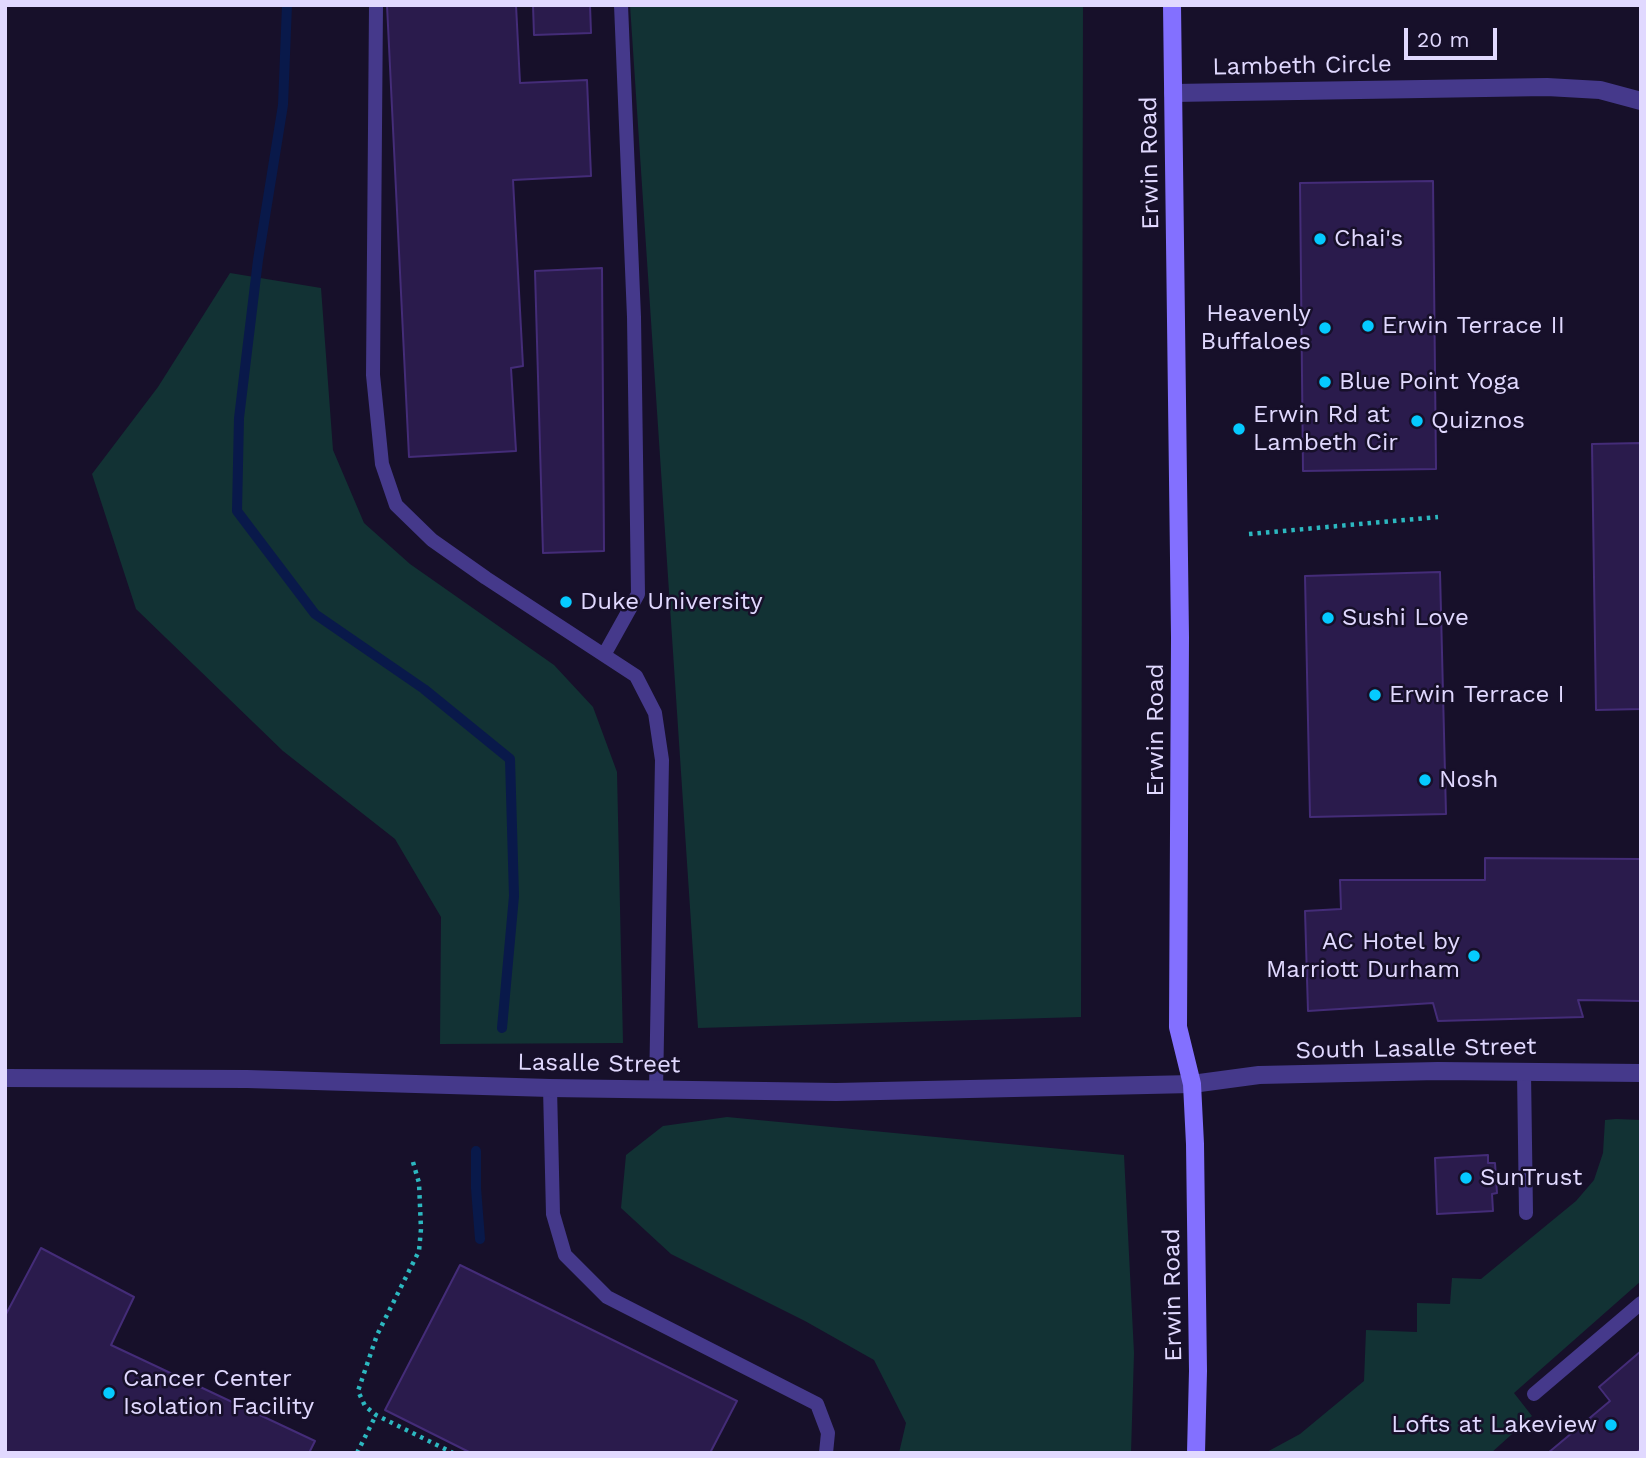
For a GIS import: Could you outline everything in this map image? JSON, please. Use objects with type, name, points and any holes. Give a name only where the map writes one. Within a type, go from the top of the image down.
[{"type":"main road","name":"Erwin Road","points":[[1172,5],[1180,637],[1178,1027],[1192,1084],[1195,1144],[1198,1370],[1196,1453]]},
{"type":"street","name":"Lambeth Circle","points":[[1173,93],[1547,87],[1600,90],[1641,101]]},
{"type":"street","name":"South Lasalle Street","points":[[1192,1084],[1259,1075],[1438,1071],[1641,1073]]},
{"type":"street","name":"Lasalle Street","points":[[5,1078],[247,1079],[656,1090],[836,1091],[1192,1084]]},
{"type":"lane","points":[[376,5],[373,375],[382,464],[396,505],[432,540],[636,677],[655,713],[662,760],[656,1090]]},
{"type":"lane","points":[[604,655],[638,594],[634,317],[621,5]]},
{"type":"lane","points":[[1524,1072],[1526,1213]]},
{"type":"lane","points":[[550,1087],[553,1214],[565,1255],[607,1297],[817,1404],[828,1433],[826,1453]]},
{"type":"lane","points":[[1534,1394],[1641,1303]]},
{"type":"path","points":[[1249,534],[1438,517]]},
{"type":"path","points":[[413,1162],[419,1183],[419,1251],[377,1335],[358,1391],[365,1406],[376,1415],[453,1453]]},
{"type":"path","points":[[356,1453],[376,1415]]},
{"type":"green space","points":[[630,5],[1083,5],[1081,1017],[698,1028]]},
{"type":"green space","points":[[230,273],[321,288],[333,450],[364,523],[410,564],[554,665],[593,707],[617,772],[623,1043],[440,1044],[441,917],[395,839],[283,751],[136,609],[92,474],[158,387]]},
{"type":"green space","points":[[727,1117],[1124,1155],[1134,1353],[1131,1453],[899,1453],[906,1423],[874,1360],[805,1321],[671,1254],[621,1208],[626,1155],[663,1126]]},
{"type":"green space","points":[[1605,1120],[1641,1120],[1641,1281],[1514,1393],[1532,1416],[1491,1453],[1265,1453],[1300,1434],[1364,1381],[1366,1330],[1417,1332],[1417,1303],[1450,1304],[1452,1278],[1481,1279],[1576,1201],[1594,1180],[1603,1153]]},
{"type":"building","points":[[387,5],[516,5],[520,83],[587,80],[591,176],[513,180],[523,366],[511,368],[516,451],[409,457]]},
{"type":"building","points":[[533,5],[590,5],[591,33],[534,35]]},
{"type":"building","name":"Erwin Terrace II","points":[[1433,181],[1436,469],[1303,471],[1300,183]]},
{"type":"building","points":[[602,268],[604,551],[543,553],[535,271]]},
{"type":"building","points":[[1641,443],[1641,709],[1596,710],[1592,444]]},
{"type":"building","name":"Erwin Terrace I","points":[[1440,572],[1446,814],[1310,817],[1305,576]]},
{"type":"building","name":"AC Hotel by Marriott Durham","points":[[1485,858],[1641,859],[1641,1001],[1578,1000],[1583,1017],[1438,1021],[1433,1003],[1308,1011],[1305,911],[1341,909],[1340,880],[1485,880]]},
{"type":"building","name":"SunTrust","points":[[1488,1155],[1488,1163],[1495,1163],[1497,1193],[1492,1194],[1493,1211],[1437,1214],[1435,1158]]},
{"type":"building","name":"Cancer Center Isolation Facility","points":[[41,1248],[134,1297],[111,1345],[315,1441],[309,1453],[5,1453],[5,1316]]},
{"type":"building","points":[[460,1265],[737,1401],[710,1453],[471,1453],[385,1410]]},
{"type":"building","name":"Lofts at Lakeview","points":[[1641,1351],[1641,1449],[1636,1453],[1548,1453],[1610,1401],[1599,1387]]},
{"type":"waterway","points":[[287,5],[283,105],[258,260],[239,418],[237,511],[315,614],[424,689],[510,759],[514,896],[502,1028]]},
{"type":"waterway","points":[[476,1151],[480,1239]]},
{"type":"place","name":"Chai's","points":[[1320,239]]},
{"type":"place","name":"Erwin Terrace II","points":[[1368,326]]},
{"type":"place","name":"Heavenly Buffaloes","points":[[1325,328]]},
{"type":"place","name":"Blue Point Yoga","points":[[1325,382]]},
{"type":"place","name":"Quiznos","points":[[1417,421]]},
{"type":"place","name":"Erwin Rd at Lambeth Cir","points":[[1239,429]]},
{"type":"place","name":"Duke University","points":[[566,602]]},
{"type":"place","name":"Sushi Love","points":[[1328,618]]},
{"type":"place","name":"Erwin Terrace I","points":[[1375,695]]},
{"type":"place","name":"Nosh","points":[[1425,780]]},
{"type":"place","name":"AC Hotel by Marriott Durham","points":[[1474,956]]},
{"type":"place","name":"SunTrust","points":[[1466,1178]]},
{"type":"place","name":"Cancer Center Isolation Facility","points":[[109,1393]]},
{"type":"place","name":"Lofts at Lakeview","points":[[1611,1425]]}]
